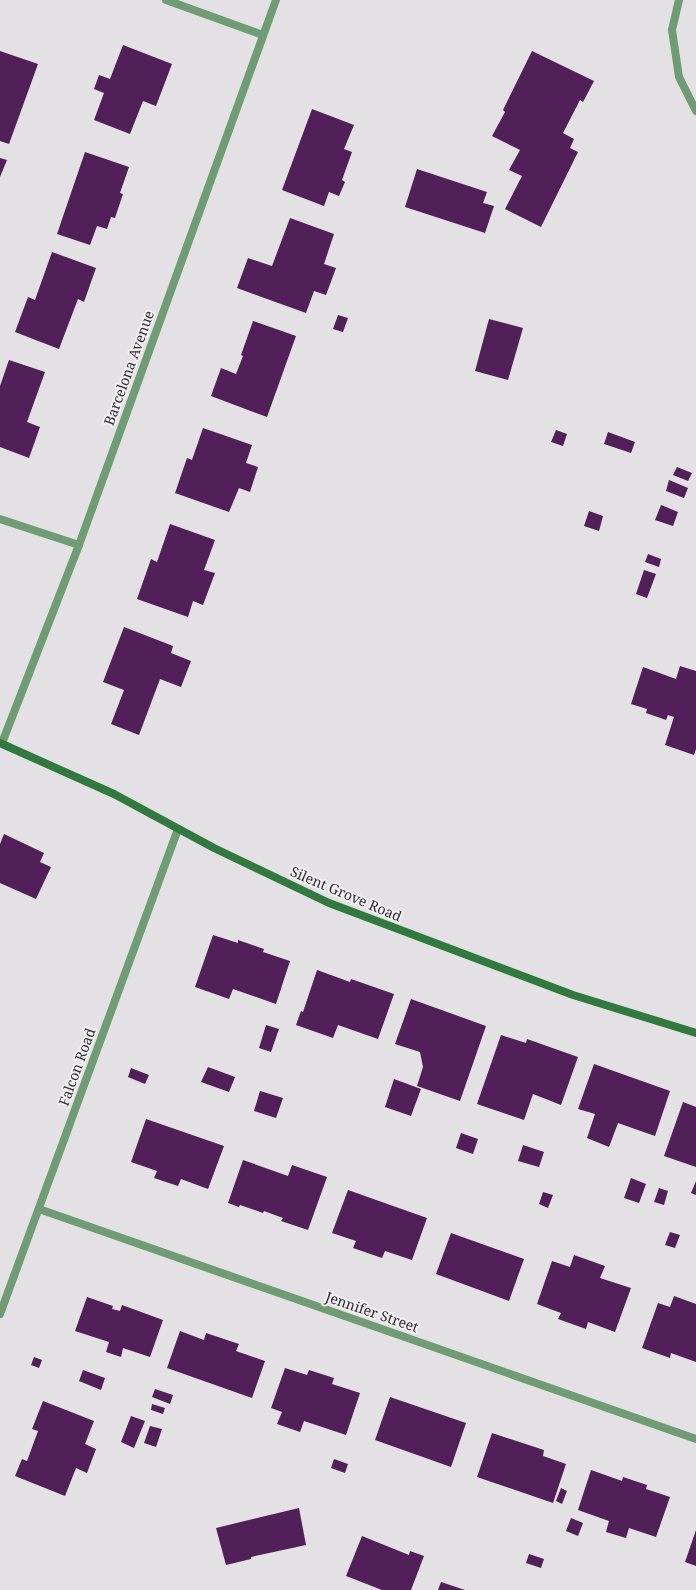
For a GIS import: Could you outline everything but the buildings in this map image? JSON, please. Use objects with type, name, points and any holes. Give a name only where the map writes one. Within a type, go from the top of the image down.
[{"type":"street","points":[[166,0],[263,35]]},
{"type":"street","name":"Barcelona Avenue","points":[[1,743],[79,545],[276,0]]},
{"type":"street","points":[[679,0],[672,30],[679,77],[696,111]]},
{"type":"street","points":[[0,519],[79,545]]},
{"type":"street","name":"Silent Grove Road","points":[[1,743],[114,794],[214,848],[329,903],[573,995],[696,1033]]},
{"type":"street","name":"Falcon Road","points":[[1,1309],[178,829]]},
{"type":"street","name":"Jennifer Street","points":[[39,1208],[696,1439]]}]
